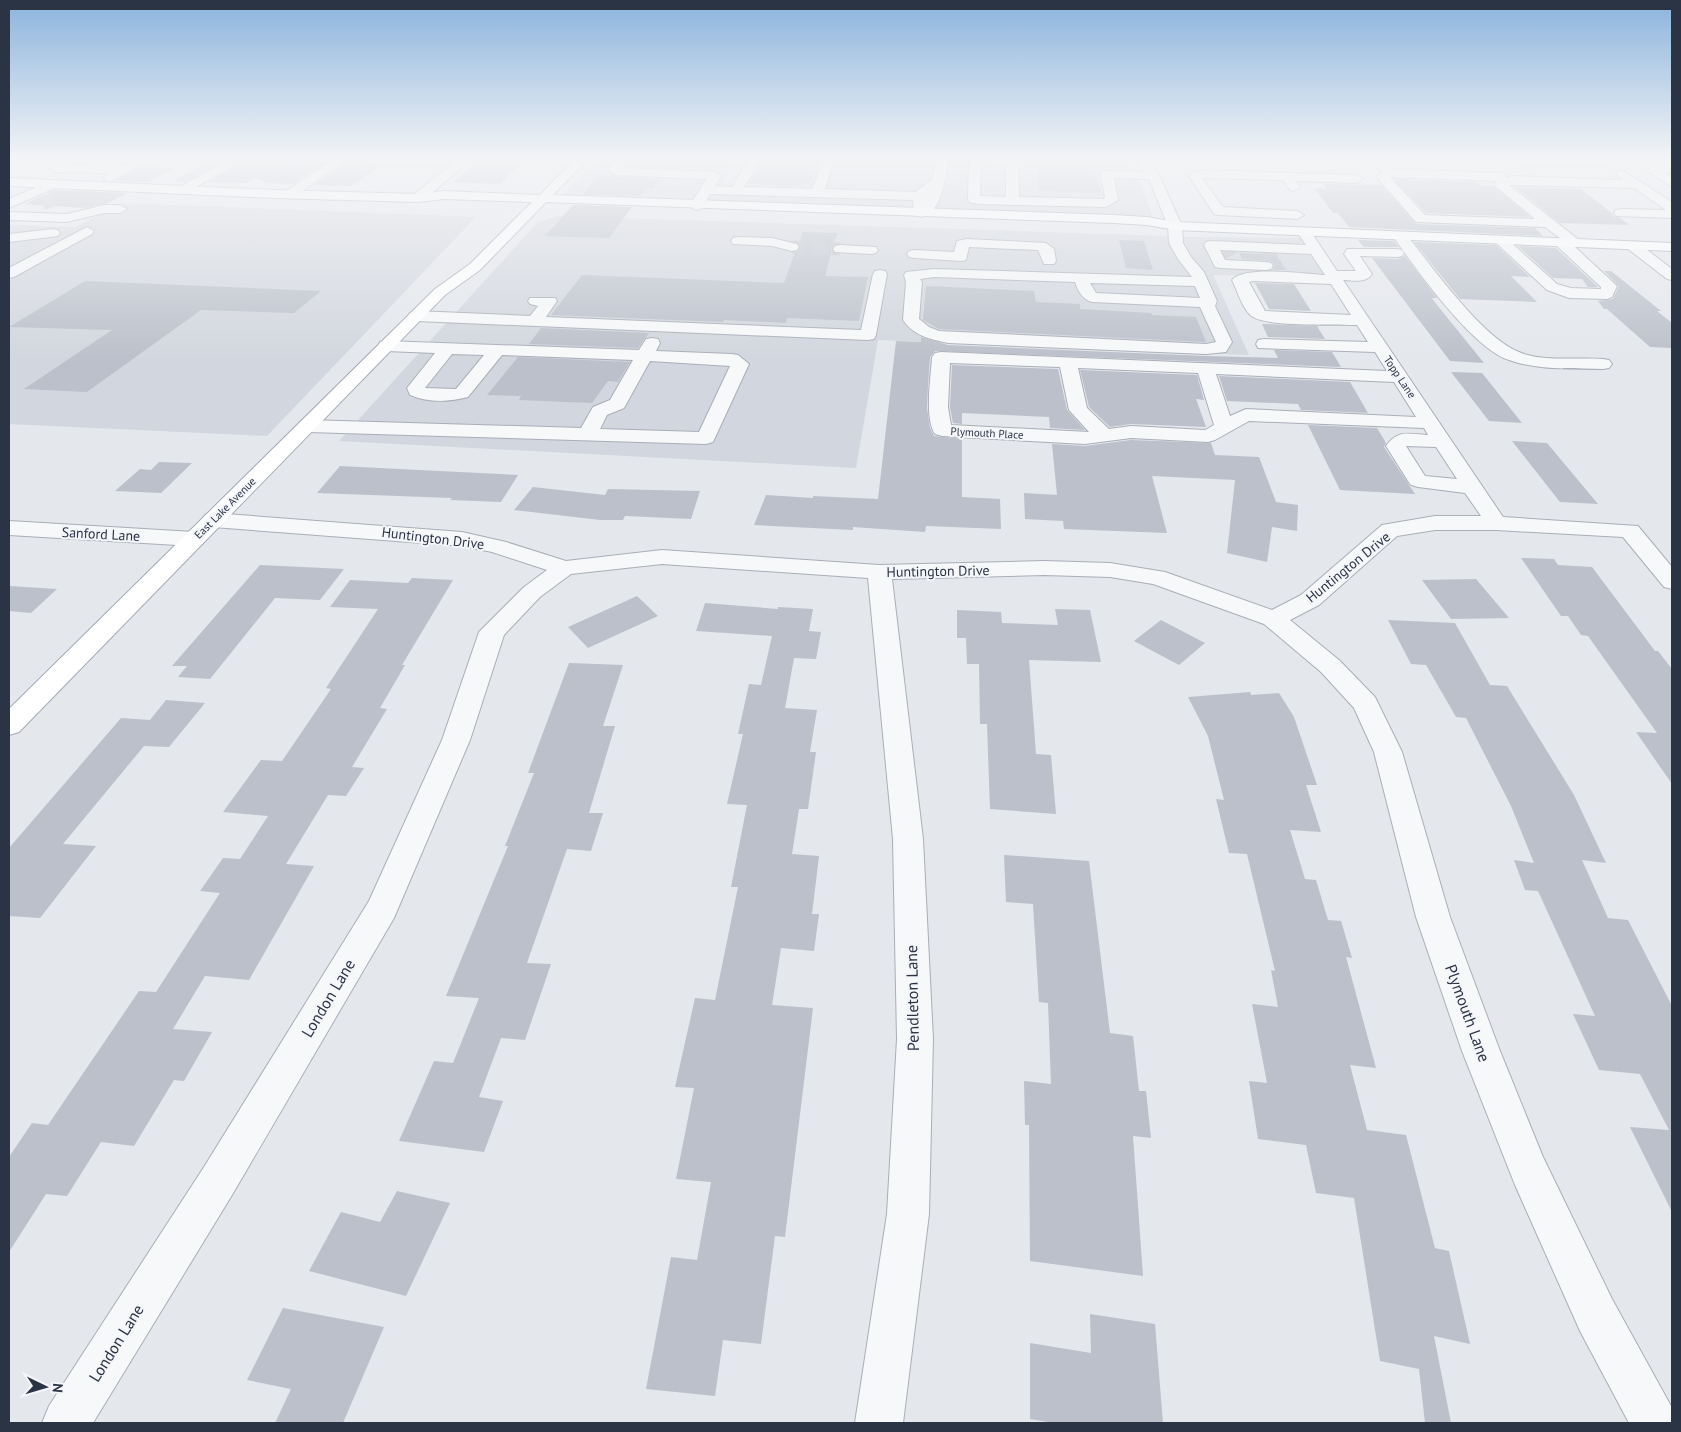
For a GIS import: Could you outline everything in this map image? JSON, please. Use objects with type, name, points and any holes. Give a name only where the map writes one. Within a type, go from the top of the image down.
[{"type":"main road","name":"East Lake Avenue","points":[[9,725],[440,292],[475,267],[517,226]]},
{"type":"main road","points":[[1035,226],[1159,230],[1174,226],[1672,247]]},
{"type":"main road","name":"East Lake Avenue","points":[[440,292],[450,266]]},
{"type":"street","points":[[1174,226],[1176,243],[1201,282],[1209,303],[1207,306],[1224,342],[1220,348],[1206,349],[948,338],[931,335],[917,328],[911,320],[914,282],[911,275],[934,273],[1201,282]]},
{"type":"street","name":"Topp Lane","points":[[1303,226],[1332,275],[1496,523]]},
{"type":"street","points":[[1500,240],[1552,287],[1569,292],[1607,294],[1609,286],[1552,226]]},
{"type":"street","points":[[1219,228],[1230,254]]},
{"type":"street","points":[[1256,230],[1270,255]]},
{"type":"street","points":[[9,238],[33,234],[86,231],[9,274]]},
{"type":"street","points":[[1349,234],[1364,251]]},
{"type":"street","points":[[1400,236],[1463,313],[1488,340],[1511,356],[1527,360],[1603,364]]},
{"type":"street","points":[[738,240],[772,242],[792,247]]},
{"type":"street","points":[[961,257],[962,244],[967,242],[1041,246],[1047,249],[1050,261]]},
{"type":"street","points":[[1633,246],[1672,276]]},
{"type":"street","points":[[1230,254],[1270,255],[1287,248],[1316,250]]},
{"type":"street","points":[[1287,248],[1298,267]]},
{"type":"street","points":[[840,249],[871,250]]},
{"type":"street","points":[[1363,320],[1270,317],[1259,314],[1255,310],[1240,280],[1252,276],[1363,276],[1365,274],[1351,254],[1352,252],[1397,253]]},
{"type":"street","points":[[914,254],[1010,259]]},
{"type":"street","points":[[1230,254],[1270,255],[1298,267],[1332,275]]},
{"type":"street","points":[[1030,260],[1066,262]]},
{"type":"street","points":[[1173,266],[1192,267]]},
{"type":"street","points":[[416,316],[868,335],[880,274]]},
{"type":"street","points":[[1081,278],[1088,295],[1100,299],[1209,303]]},
{"type":"street","points":[[535,321],[549,301],[536,301]]},
{"type":"street","points":[[587,435],[600,411],[616,404],[656,335]]},
{"type":"street","points":[[1264,344],[1380,347]]},
{"type":"street","points":[[306,426],[706,438],[740,364],[732,359],[386,346]]},
{"type":"street","points":[[448,348],[416,388],[416,391],[421,394],[454,395],[462,393],[497,350]]},
{"type":"street","name":"Plymouth Place","points":[[1068,363],[941,357],[939,407],[942,430],[1085,438],[1131,432],[1208,436],[1246,415],[1430,423]]},
{"type":"street","points":[[1104,435],[1078,410],[1068,363],[1400,376]]},
{"type":"street","points":[[1205,368],[1224,427]]},
{"type":"street","points":[[1442,441],[1400,440],[1396,446],[1418,481],[1472,487]]},
{"type":"street","name":"Huntington Drive","points":[[213,520],[462,539],[498,547],[565,568],[662,557],[879,572],[1044,568],[1110,570],[1157,577],[1273,619],[1310,600],[1390,530],[1435,524],[1496,523],[1630,531],[1672,582]]},
{"type":"street","name":"Sanford Lane","points":[[9,528],[194,539]]},
{"type":"street","name":"London Lane","points":[[66,1423],[218,1181],[382,908],[456,740],[492,632],[532,592],[565,568]]},
{"type":"street","name":"Pendleton Lane","points":[[879,572],[908,839],[914,1039],[908,1214],[879,1423]]},
{"type":"street","name":"Plymouth Lane","points":[[1273,619],[1330,666],[1365,704],[1388,752],[1433,916],[1481,1051],[1529,1171],[1583,1288],[1654,1423]]},
{"type":"shaded area","points":[[9,226],[468,226],[267,436],[9,424]]},
{"type":"shaded area","points":[[535,226],[857,226],[1199,237],[1302,238],[1327,277],[1213,275],[1249,355],[878,340],[856,468],[339,441]]},
{"type":"building","points":[[554,226],[618,226],[609,238],[545,236]]},
{"type":"building","points":[[1470,226],[1535,228],[1543,236],[1349,227]]},
{"type":"building","points":[[803,232],[838,233],[831,248],[832,251],[825,276],[868,277],[859,321],[787,318],[786,323],[724,320],[723,322],[551,315],[582,275],[784,283],[795,252],[801,248],[799,243]]},
{"type":"building","points":[[1119,240],[1144,241],[1153,270],[1126,268]]},
{"type":"building","points":[[1358,240],[1394,241],[1399,247],[1364,247]]},
{"type":"building","points":[[1414,242],[1496,245],[1530,277],[1511,276],[1537,302],[1460,299]]},
{"type":"building","points":[[1518,246],[1556,248],[1598,287],[1588,287],[1582,279],[1553,278]]},
{"type":"building","points":[[1239,253],[1276,254],[1286,270],[1273,270],[1275,265],[1271,261],[1242,259]]},
{"type":"building","points":[[1405,256],[1437,298],[1432,298],[1433,300],[1484,363],[1450,361],[1372,258],[1397,259]]},
{"type":"building","points":[[1604,271],[1611,271],[1661,311],[1657,311],[1672,323],[1672,348],[1650,347],[1607,309],[1604,309],[1598,301],[1613,299],[1619,286]]},
{"type":"building","points":[[85,281],[321,291],[294,313],[201,310],[87,392],[24,389],[112,330],[9,327]]},
{"type":"building","points":[[1255,283],[1294,284],[1311,311],[1269,309]]},
{"type":"building","points":[[926,286],[1034,291],[1036,302],[1080,304],[1080,309],[1196,317],[1206,342],[939,329],[923,320]]},
{"type":"building","points":[[1262,324],[1317,326],[1325,339],[1268,337]]},
{"type":"building","points":[[541,328],[649,333],[638,348],[529,344]]},
{"type":"building","points":[[921,337],[948,345],[1206,356],[1278,358],[1274,350],[1332,352],[1341,367],[935,351],[930,357],[928,385],[927,408],[930,428],[934,436],[962,439],[962,497],[1000,499],[1001,529],[926,526],[925,532],[853,527],[853,530],[754,525],[766,495],[878,499],[896,341],[921,342]]},
{"type":"building","points":[[518,357],[630,362],[618,382],[608,381],[592,403],[519,400],[521,396],[487,395]]},
{"type":"building","points":[[952,365],[1058,369],[1067,410],[1085,430],[1050,428],[1049,417],[962,413],[962,424],[953,423],[950,407]]},
{"type":"building","points":[[1080,370],[1197,375],[1204,400],[1196,399],[1206,427],[1131,424],[1110,427],[1089,407]]},
{"type":"building","points":[[1451,372],[1482,373],[1522,423],[1489,421]]},
{"type":"building","points":[[1219,376],[1350,382],[1368,413],[1301,410],[1298,404],[1227,401]]},
{"type":"building","points":[[1308,425],[1377,428],[1386,443],[1384,447],[1415,494],[1340,490]]},
{"type":"building","points":[[1131,440],[1211,443],[1215,455],[1259,457],[1276,502],[1298,505],[1297,531],[1272,527],[1267,562],[1227,553],[1235,480],[1152,476],[1167,533],[1064,529],[1063,521],[1025,519],[1024,493],[1057,495],[1052,444],[1085,446]]},
{"type":"building","points":[[1512,441],[1547,443],[1598,504],[1560,502]]},
{"type":"building","points":[[159,462],[192,463],[161,493],[115,491],[140,469],[151,470]]},
{"type":"building","points":[[340,466],[518,475],[501,502],[450,500],[452,498],[317,493]]},
{"type":"building","points":[[533,487],[605,495],[608,489],[700,491],[691,519],[625,516],[623,520],[600,520],[514,510]]},
{"type":"building","points":[[1521,558],[1554,559],[1558,565],[1592,567],[1655,651],[1658,651],[1672,669],[1672,784],[1636,732],[1657,733],[1588,636],[1581,635],[1568,616],[1561,616]]},
{"type":"building","points":[[260,565],[344,569],[320,600],[275,598],[210,679],[178,677],[187,666],[172,666]]},
{"type":"building","points":[[412,578],[453,580],[402,665],[405,665],[380,708],[387,709],[352,767],[364,768],[346,796],[328,795],[286,864],[314,866],[249,980],[205,976],[173,1029],[212,1032],[184,1081],[174,1080],[134,1146],[101,1142],[67,1196],[46,1194],[9,1252],[9,1157],[32,1123],[48,1125],[139,991],[156,992],[220,893],[200,891],[223,858],[240,859],[268,816],[223,812],[261,760],[282,761],[331,689],[326,688],[378,609],[330,607],[350,580],[408,583]]},
{"type":"building","points":[[1476,579],[1509,618],[1451,619],[1422,580]]},
{"type":"building","points":[[9,586],[57,589],[31,613],[9,611]]},
{"type":"building","points":[[637,596],[658,616],[588,648],[568,627]]},
{"type":"building","points":[[705,603],[778,609],[778,607],[813,609],[809,631],[821,632],[816,659],[794,658],[785,708],[817,710],[810,752],[816,752],[808,809],[799,809],[792,854],[819,856],[812,914],[819,914],[814,951],[781,948],[772,1005],[813,1008],[785,1237],[775,1236],[761,1344],[723,1340],[715,1396],[646,1389],[671,1257],[697,1260],[711,1182],[676,1179],[694,1088],[675,1087],[695,998],[715,1000],[738,887],[731,887],[747,805],[727,804],[743,734],[738,734],[749,684],[761,685],[772,636],[696,631]]},
{"type":"building","points":[[1055,609],[1090,610],[1101,662],[1029,660],[1036,754],[1051,755],[1056,814],[990,809],[987,724],[980,724],[979,664],[967,664],[966,638],[957,638],[957,610],[1001,612],[1002,623],[1058,625]]},
{"type":"building","points":[[1161,620],[1205,643],[1179,665],[1134,641]]},
{"type":"building","points":[[1388,620],[1455,623],[1490,685],[1507,686],[1574,795],[1606,863],[1582,860],[1608,918],[1628,920],[1672,1006],[1672,1212],[1630,1127],[1669,1130],[1640,1074],[1599,1070],[1573,1014],[1595,1016],[1538,891],[1525,890],[1514,860],[1534,863],[1511,806],[1466,718],[1456,717],[1426,665],[1411,664]]},
{"type":"building","points":[[569,663],[623,665],[603,726],[615,726],[589,813],[603,813],[591,851],[567,849],[527,963],[551,964],[525,1040],[501,1038],[479,1097],[503,1101],[484,1152],[399,1141],[434,1061],[453,1063],[479,998],[446,996],[508,846],[505,846],[534,773],[528,773]]},
{"type":"building","points":[[1250,692],[1251,695],[1279,693],[1294,717],[1317,785],[1306,785],[1321,832],[1290,830],[1305,879],[1316,880],[1328,920],[1341,921],[1352,958],[1346,957],[1376,1068],[1350,1065],[1367,1130],[1406,1135],[1435,1248],[1449,1251],[1470,1344],[1434,1336],[1451,1423],[1425,1423],[1419,1369],[1380,1361],[1354,1198],[1316,1193],[1306,1145],[1258,1139],[1249,1081],[1267,1083],[1252,1004],[1278,1007],[1271,970],[1275,971],[1247,854],[1229,853],[1216,799],[1224,800],[1208,736],[1188,697]]},
{"type":"building","points":[[166,700],[205,703],[169,747],[144,746],[63,844],[96,846],[40,918],[9,916],[9,848],[121,718],[150,720]]},
{"type":"building","points":[[1004,855],[1089,861],[1110,1033],[1133,1036],[1139,1091],[1146,1091],[1151,1138],[1133,1136],[1143,1276],[1030,1261],[1029,1125],[1025,1125],[1024,1081],[1051,1084],[1048,1003],[1039,1002],[1033,904],[1006,902]]},
{"type":"building","points":[[397,1191],[450,1203],[406,1296],[309,1271],[341,1212],[380,1222]]},
{"type":"building","points":[[283,1308],[384,1327],[343,1423],[275,1423],[291,1389],[247,1380]]},
{"type":"building","points":[[1090,1314],[1155,1324],[1163,1423],[1054,1423],[1030,1419],[1030,1343],[1091,1353]]},
{"type":"tunnel","points":[[792,247],[840,249]]},
{"type":"tunnel","points":[[1228,250],[1231,256]]},
{"type":"tunnel","points":[[1268,251],[1271,257]]}]
